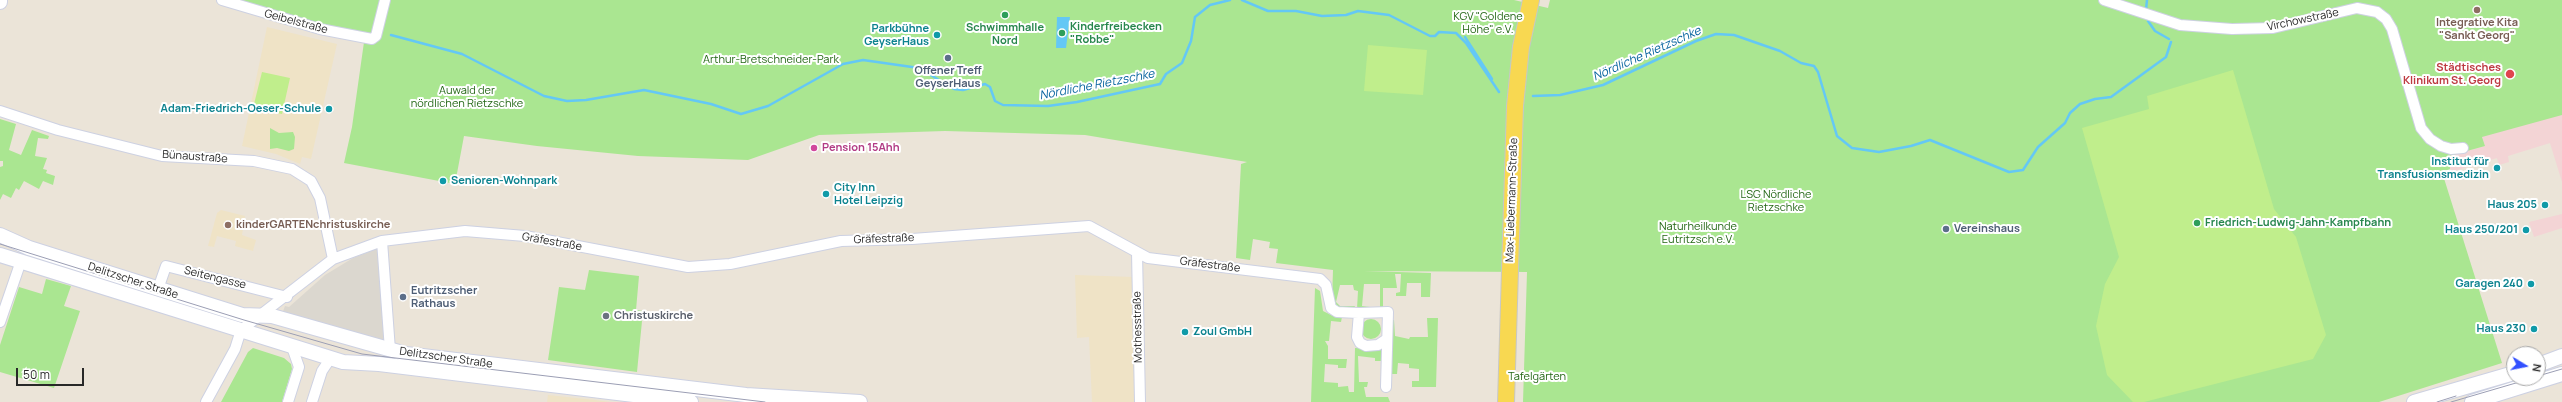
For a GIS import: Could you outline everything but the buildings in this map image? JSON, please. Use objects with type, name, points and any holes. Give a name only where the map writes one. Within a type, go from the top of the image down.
[{"type":"main road","name":"Max-Liebermann-Straße","points":[[1506,402],[1515,106],[1521,47],[1531,0]]},
{"type":"main road","name":"Delitzscher Straße","points":[[0,235],[29,248],[242,315],[284,319],[406,354],[773,399],[860,402]]},
{"type":"main road","name":"Delitzscher Straße","points":[[0,255],[330,359],[691,402]]},
{"type":"main road","points":[[2546,361],[2562,356]]},
{"type":"main road","points":[[2472,402],[2562,374]]},
{"type":"main road","points":[[2414,402],[2449,397],[2506,376]]},
{"type":"street","name":"Geibelstraße","points":[[222,0],[320,29],[372,39],[376,36],[385,0]]},
{"type":"street","name":"Virchowstraße","points":[[2104,0],[2180,25],[2273,28],[2357,8],[2377,12],[2386,19],[2392,28],[2422,128],[2430,139],[2441,146],[2451,149],[2463,148]]},
{"type":"street","name":"Bünaustraße","points":[[0,111],[58,130],[155,154],[254,161],[292,169],[311,181],[320,198],[333,259]]},
{"type":"street","name":"Gräfestraße","points":[[241,330],[287,297],[333,259],[352,255],[382,241],[465,231],[525,236],[688,266],[730,264],[836,242],[875,238],[912,239],[1089,226],[1137,252],[1153,258],[1320,279],[1326,285],[1331,308],[1337,312],[1388,312],[1386,387]]},
{"type":"street","points":[[382,241],[385,301],[389,324],[390,350]]},
{"type":"street","name":"Mothesstraße","points":[[1137,252],[1140,402]]},
{"type":"street","points":[[0,322],[20,261]]},
{"type":"street","name":"Seitengasse","points":[[158,289],[166,266],[287,297]]},
{"type":"street","points":[[1359,313],[1357,337],[1360,343],[1366,346],[1378,345],[1387,339]]},
{"type":"street","points":[[206,402],[235,349],[241,330]]},
{"type":"street","points":[[288,402],[299,367],[292,347]]},
{"type":"street","points":[[312,402],[322,371],[330,359]]},
{"type":"shaded area","points":[[2562,0],[2562,182],[2550,143],[2508,156],[2509,162],[2499,165],[2497,158],[2454,171],[2450,169],[2449,156],[2485,146],[2482,137]]},
{"type":"shaded area","points":[[267,27],[337,44],[311,159],[302,157],[300,164],[276,154],[242,146]]},
{"type":"shaded area","name":"kinderGARTENchristuskirche","points":[[221,210],[245,216],[242,235],[256,240],[253,251],[235,246],[236,241],[217,236],[214,247],[208,246],[217,213]]},
{"type":"shaded area","points":[[2562,214],[2562,228],[2534,237],[2529,222]]},
{"type":"shaded area","points":[[378,248],[386,344],[282,314],[285,306],[289,307],[325,275],[353,258]]},
{"type":"shaded area","points":[[1075,275],[1134,277],[1134,402],[1092,402],[1089,337],[1077,338]]},
{"type":"shaded area","points":[[548,395],[595,400],[611,402],[547,402]]},
{"type":"green space","name":"LSG Nördliche Rietzschke","points":[[234,0],[1514,0],[1548,8],[1550,0],[2562,0],[2562,115],[2482,137],[2485,146],[2449,156],[2450,169],[2442,172],[2502,363],[2379,402],[1523,402],[1527,272],[1364,271],[1431,273],[1430,297],[1421,297],[1421,283],[1407,283],[1406,296],[1396,296],[1396,293],[1400,292],[1401,274],[1395,274],[1397,288],[1383,288],[1383,307],[1393,310],[1380,310],[1380,284],[1364,284],[1362,306],[1370,307],[1370,310],[1357,309],[1358,291],[1354,290],[1353,285],[1340,285],[1336,302],[1340,306],[1355,306],[1354,309],[1336,307],[1332,300],[1333,270],[1276,263],[1278,249],[1269,248],[1270,242],[1253,239],[1250,260],[1236,258],[1241,164],[1247,162],[1085,135],[945,131],[819,135],[748,160],[638,156],[537,146],[464,136],[455,184],[344,163],[352,127],[365,35],[333,29]]},
{"type":"green space","points":[[1368,45],[1427,50],[1423,95],[1364,91]]},
{"type":"green space","name":"Friedrich-Ludwig-Jahn-Kampfbahn","points":[[2233,70],[2274,209],[2296,237],[2326,335],[2313,359],[2144,402],[2133,402],[2107,375],[2096,326],[2105,284],[2119,257],[2082,128],[2149,109],[2147,96]]},
{"type":"green space","points":[[262,72],[290,78],[282,114],[253,108]]},
{"type":"green space","points":[[0,119],[16,124],[9,150],[21,155],[32,130],[49,136],[48,139],[38,138],[35,156],[47,158],[43,169],[47,170],[46,173],[55,176],[53,185],[43,181],[39,189],[24,181],[19,190],[16,188],[11,198],[3,194],[0,200],[0,167],[3,166],[3,161],[0,161]]},
{"type":"green space","points":[[270,128],[279,133],[293,132],[295,137],[294,149],[289,151],[277,148],[270,149]]},
{"type":"green space","points":[[589,270],[639,276],[636,310],[643,311],[637,372],[548,360],[559,287],[585,290]]},
{"type":"green space","points":[[46,279],[71,286],[64,306],[80,311],[54,388],[0,372],[0,345],[19,287],[42,294]]},
{"type":"green space","points":[[1315,288],[1320,291],[1323,311],[1333,316],[1342,317],[1341,322],[1331,321],[1329,341],[1325,341],[1328,346],[1328,359],[1347,359],[1346,368],[1338,368],[1338,365],[1325,364],[1324,382],[1338,383],[1338,387],[1348,386],[1349,392],[1354,392],[1355,348],[1384,349],[1384,367],[1381,366],[1381,361],[1375,361],[1375,358],[1358,356],[1359,382],[1368,382],[1367,387],[1364,387],[1366,397],[1388,397],[1390,402],[1311,402]]},
{"type":"green space","points":[[1427,318],[1438,318],[1436,387],[1412,387],[1412,381],[1419,381],[1419,369],[1409,368],[1409,364],[1398,363],[1397,374],[1389,374],[1390,320],[1394,320],[1395,336],[1409,339],[1410,337],[1428,337]]},
{"type":"green space","points":[[1371,319],[1378,322],[1381,329],[1378,336],[1371,339],[1364,336],[1361,329],[1364,322]]},
{"type":"green space","points":[[253,348],[284,358],[291,364],[292,369],[282,402],[221,402],[248,352]]},
{"type":"water","name":"Kinderfreibecken \"Robbe\"","points":[[1057,17],[1070,17],[1066,48],[1056,48]]},
{"type":"waterway","name":"Nördliche Rietzschke","points":[[391,35],[462,54],[544,96],[567,101],[586,100],[644,90],[711,104],[741,114],[768,106],[843,64],[863,60],[919,68],[954,89],[963,90],[985,84],[990,87],[995,101],[1003,105],[1048,106],[1077,102],[1160,84],[1166,74],[1182,63],[1191,41],[1195,17],[1210,5],[1230,0]]},
{"type":"waterway","name":"Nördliche Rietzschke","points":[[1242,0],[1268,11],[1296,11],[1322,16],[1346,15],[1358,11],[1389,15],[1430,36],[1435,36],[1439,32],[1456,33],[1466,43],[1499,92]]},
{"type":"waterway","name":"Nördliche Rietzschke","points":[[2146,10],[2147,0]]},
{"type":"waterway","name":"Nördliche Rietzschke","points":[[2148,21],[2155,31],[2169,39]]},
{"type":"waterway","name":"Nördliche Rietzschke","points":[[1533,96],[1560,95],[1603,85],[1696,41],[1716,34],[1734,35],[1780,51],[1801,63],[1814,66],[1818,72],[1837,136],[1852,148],[1879,152],[1911,146],[1930,140],[2009,172],[2023,170],[2038,147],[2065,123],[2070,113],[2080,104],[2095,99],[2111,97],[2166,57],[2171,42]]},
{"type":"waterway","name":"Nördliche Rietzschke","points":[[1465,37],[1492,79]]},
{"type":"tram line","points":[[0,244],[244,320],[362,354],[765,402]]},
{"type":"tram line","points":[[2546,374],[2562,369]]},
{"type":"tram line","points":[[2451,402],[2506,386]]},
{"type":"tram line","points":[[2437,402],[2456,396]]},
{"type":"place","name":"Integrative Kita \"Sankt Georg\"","points":[[2477,10]]},
{"type":"place","name":"Schwimmhalle Nord","points":[[1005,15]]},
{"type":"place","name":"Kinderfreibecken \"Robbe\"","points":[[1062,33]]},
{"type":"place","name":"Parkbühne GeyserHaus","points":[[937,35]]},
{"type":"place","name":"Offener Treff GeyserHaus","points":[[948,58]]},
{"type":"place","name":"Städtisches Klinikum St. Georg","points":[[2510,74]]},
{"type":"place","name":"Adam-Friedrich-Oeser-Schule","points":[[329,109]]},
{"type":"place","name":"Pension 15Ahh","points":[[814,148]]},
{"type":"place","name":"Institut für Transfusionsmedizin","points":[[2497,168]]},
{"type":"place","name":"Senioren-Wohnpark","points":[[443,181]]},
{"type":"place","name":"City Inn Hotel Leipzig","points":[[826,194]]},
{"type":"place","name":"Haus 205","points":[[2545,205]]},
{"type":"place","name":"Friedrich-Ludwig-Jahn-Kampfbahn","points":[[2197,223]]},
{"type":"place","name":"kinderGARTENchristuskirche","points":[[228,225]]},
{"type":"place","name":"Vereinshaus","points":[[1946,229]]},
{"type":"place","name":"Haus 250/201","points":[[2526,230]]},
{"type":"place","name":"Garagen 240","points":[[2531,284]]},
{"type":"place","name":"Eutritzscher Rathaus","points":[[403,297]]},
{"type":"place","name":"Christuskirche","points":[[606,316]]},
{"type":"place","name":"Haus 230","points":[[2534,329]]},
{"type":"place","name":"Zoul GmbH","points":[[1185,332]]},
{"type":"park label","name":"KGV \"Goldene Höhe\" e.V.","points":[[1488,23]]},
{"type":"park label","name":"Arthur-Bretschneider-Park","points":[[771,60]]},
{"type":"park label","name":"Auwald der nördlichen Rietzschke","points":[[467,97]]},
{"type":"park label","name":"Naturheilkunde Eutritzsch e.V.","points":[[1698,233]]},
{"type":"park label","name":"Tafelgärten","points":[[1537,377]]}]
